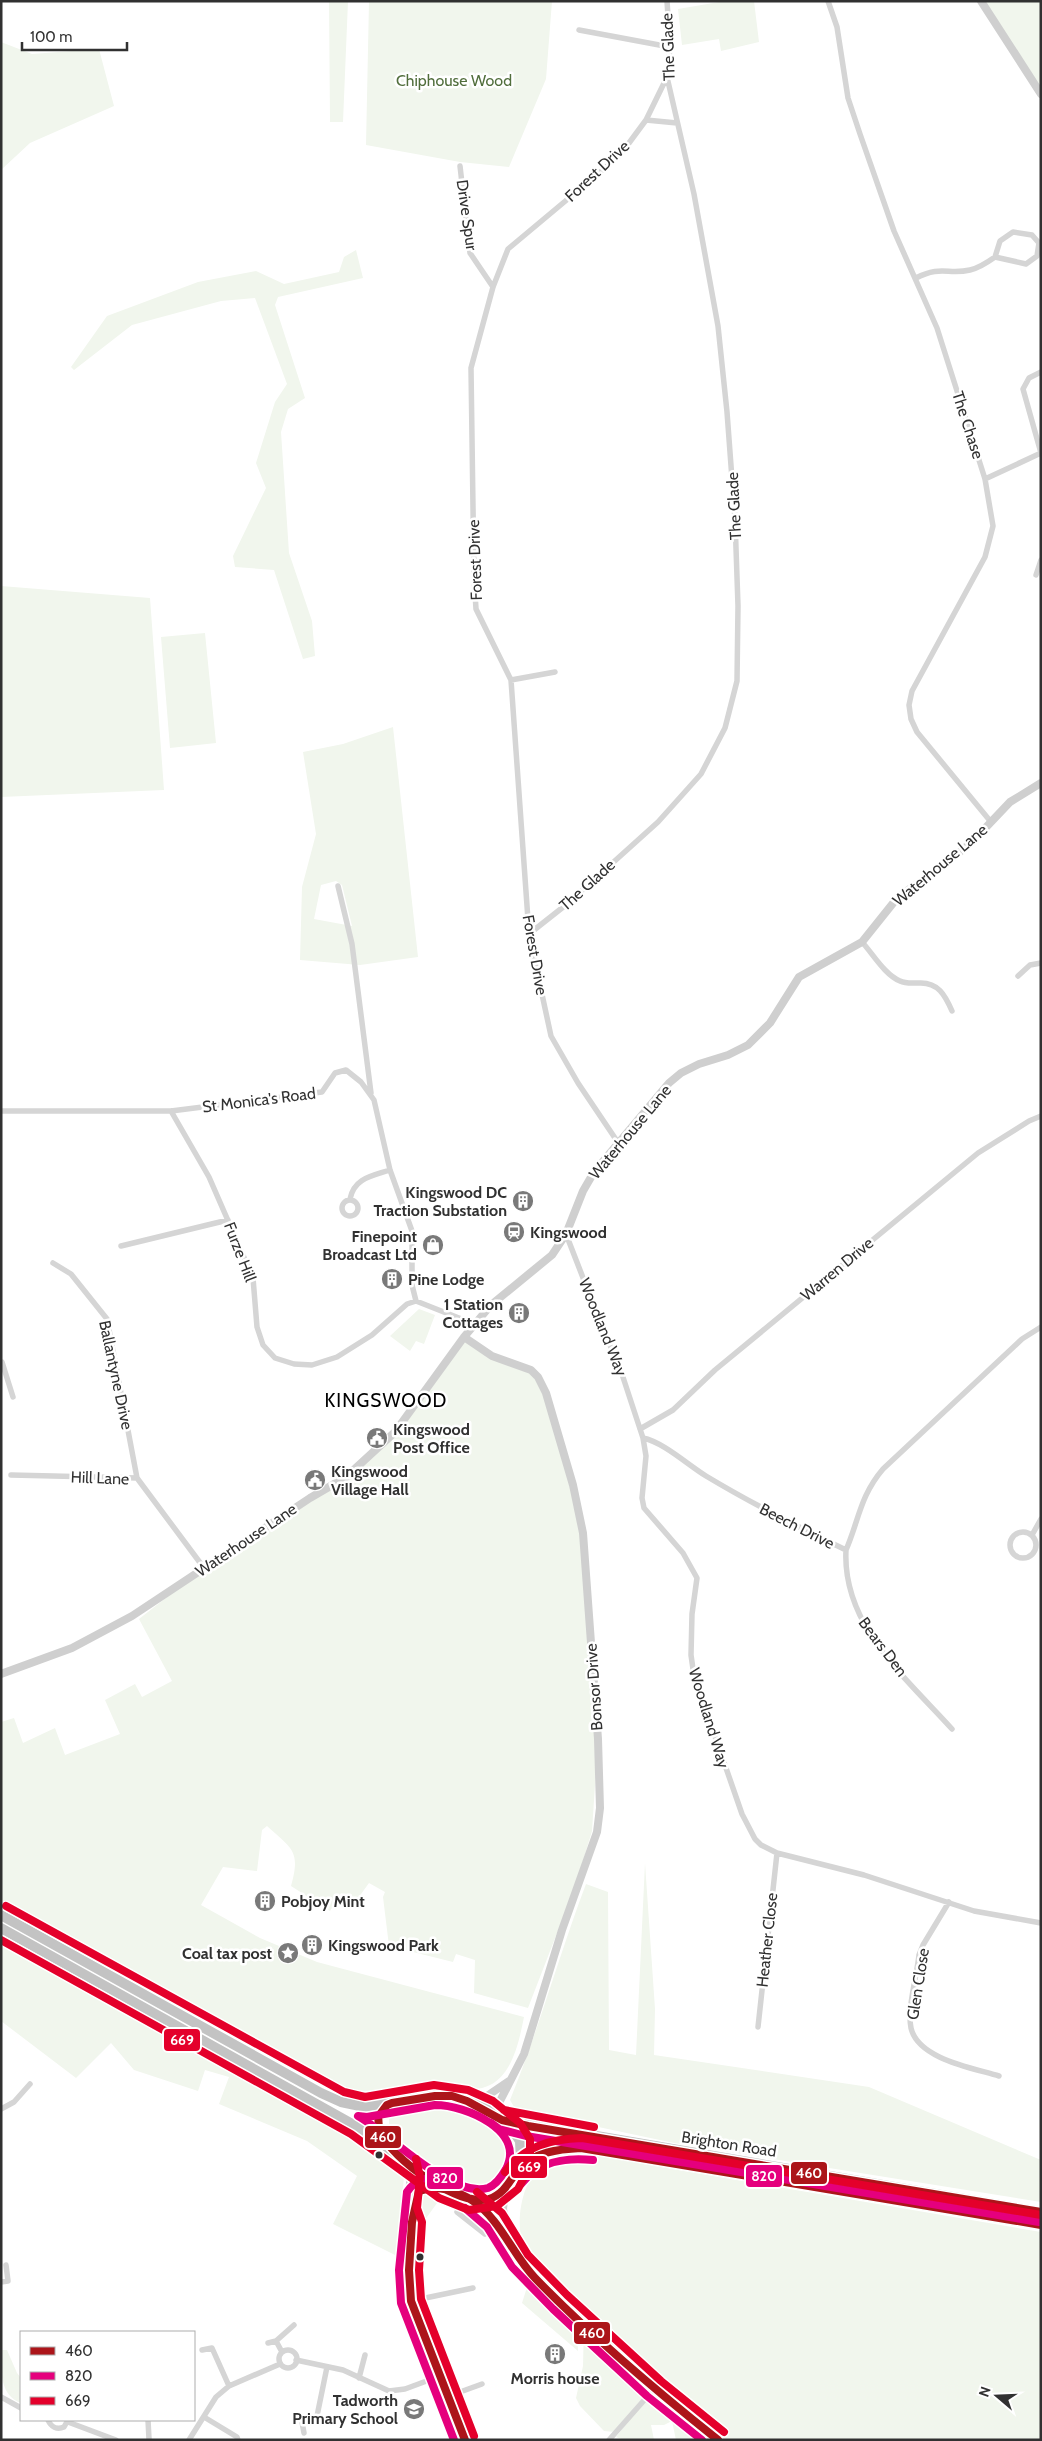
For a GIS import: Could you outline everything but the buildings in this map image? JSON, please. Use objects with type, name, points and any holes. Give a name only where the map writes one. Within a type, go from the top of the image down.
[{"type":"highway","points":[[1,1914],[321,2093],[341,2102],[365,2107],[434,2095],[452,2096],[476,2104],[500,2118],[520,2141],[522,2155],[519,2168],[505,2189],[494,2197],[471,2200],[443,2189],[356,2126],[1,1928]]},
{"type":"highway","points":[[389,2104],[382,2111],[378,2124],[395,2154]]},
{"type":"highway","name":"Brighton Road","points":[[500,2118],[1041,2212]]},
{"type":"highway","name":"Brighton Road","points":[[519,2168],[549,2152],[581,2148],[1041,2225]]},
{"type":"main road","points":[[981,1],[1041,94]]},
{"type":"main road","name":"Waterhouse Lane","points":[[1,1674],[72,1648],[132,1616],[310,1498],[346,1477],[395,1432],[473,1326],[514,1284],[540,1267],[552,1254],[566,1234],[583,1191],[594,1172],[669,1083],[681,1073],[699,1064],[728,1055],[748,1045],[770,1023],[799,977],[862,942],[898,896],[943,866],[973,841],[1015,798],[1041,783]]},
{"type":"main road","name":"Bonsor Drive","points":[[464,1336],[492,1356],[531,1370],[544,1387],[565,1454],[580,1518],[588,1583],[598,1739],[600,1808],[597,1832],[562,1930],[524,2054],[515,2076],[500,2101],[500,2118]]},
{"type":"main road","name":"Bonsor Drive","points":[[452,2096],[487,2096],[497,2091],[515,2076]]},
{"type":"main road","points":[[406,2161],[410,2177],[407,2208],[412,2222]]},
{"type":"main road","points":[[443,2189],[426,2188],[419,2191],[416,2200],[412,2222],[409,2270],[411,2301],[466,2440]]},
{"type":"main road","points":[[505,2189],[504,2224],[511,2246]]},
{"type":"main road","points":[[471,2200],[487,2212],[500,2228],[531,2274],[654,2389],[718,2440]]},
{"type":"street","name":"The Glade","points":[[529,934],[567,904],[658,822],[701,774],[725,728],[738,681],[735,518],[718,334],[694,194],[667,77],[670,47],[666,1]]},
{"type":"street","name":"The Chase","points":[[828,1],[837,27],[848,98],[894,231],[937,328],[985,479],[993,515],[989,548],[917,679],[909,705],[911,719],[917,732],[991,822]]},
{"type":"street","points":[[579,30],[670,47]]},
{"type":"street","name":"Forest Drive","points":[[619,1144],[578,1083],[551,1036],[529,934],[511,680],[476,609],[471,368],[493,287],[508,249],[618,157],[646,120],[667,77]]},
{"type":"street","points":[[646,120],[677,123]]},
{"type":"street","name":"Drive Spur","points":[[460,166],[470,253],[493,287]]},
{"type":"street","points":[[916,278],[941,270],[969,270],[995,257],[1026,264],[1037,256],[1039,243],[1032,235],[1013,232],[1000,242],[995,257]]},
{"type":"street","points":[[985,479],[1041,453],[1024,389],[1030,378],[1041,372]]},
{"type":"street","points":[[1036,575],[1041,560]]},
{"type":"street","points":[[511,680],[555,672]]},
{"type":"street","points":[[338,886],[352,944],[371,1093],[390,1170],[412,1231],[412,1285],[416,1301],[464,1320],[473,1326]]},
{"type":"street","points":[[862,942],[895,979],[906,983],[926,983],[939,988],[952,1011]]},
{"type":"street","points":[[1018,976],[1030,965],[1041,963]]},
{"type":"street","name":"St Monica's Road","points":[[1,1111],[171,1111],[322,1092],[335,1073],[346,1070],[371,1093]]},
{"type":"street","name":"Furze Hill","points":[[171,1111],[210,1177],[253,1278],[257,1327],[263,1345],[276,1358],[294,1364],[312,1365],[338,1357],[372,1335],[407,1304],[416,1301]]},
{"type":"street","name":"Warren Drive","points":[[640,1429],[673,1410],[715,1370],[978,1153],[1041,1116]]},
{"type":"street","points":[[350,1199],[356,1184],[361,1180],[390,1170]]},
{"type":"street","points":[[121,1246],[228,1220]]},
{"type":"street","name":"Woodland Way","points":[[566,1234],[606,1338],[618,1362],[643,1438],[646,1456],[642,1498],[644,1508],[683,1553],[697,1578],[692,1614],[691,1655],[700,1696],[749,1830],[760,1845],[777,1853],[864,1875],[999,1917],[1041,1923]]},
{"type":"street","name":"Ballantyne Drive","points":[[53,1263],[71,1274],[107,1319],[137,1478]]},
{"type":"street","name":"Beech Drive","points":[[643,1438],[654,1442],[703,1475],[778,1518],[846,1550],[858,1511],[869,1488],[883,1469],[1022,1340],[1041,1327]]},
{"type":"street","points":[[2,1362],[4,1382],[13,1397]]},
{"type":"street","name":"Hill Lane","points":[[12,1475],[137,1478],[204,1568]]},
{"type":"street","points":[[1032,1535],[1041,1519]]},
{"type":"street","points":[[1023,1532],[1032,1535],[1036,1543],[1034,1552],[1027,1558],[1018,1558],[1011,1552],[1009,1543],[1014,1535],[1023,1532]]},
{"type":"street","name":"Bears Den","points":[[846,1550],[846,1579],[851,1598],[863,1622],[887,1657],[952,1729]]},
{"type":"street","name":"Heather Close","points":[[758,2027],[777,1853]]},
{"type":"street","name":"Glen Close","points":[[950,1902],[923,1945],[919,1955],[911,2028],[916,2040],[924,2050],[936,2056],[999,2076]]},
{"type":"street","points":[[1,2109],[14,2102],[30,2084]]},
{"type":"street","points":[[457,2212],[485,2234],[500,2228]]},
{"type":"street","points":[[1,2282],[8,2281],[6,2265]]},
{"type":"street","points":[[411,2301],[473,2288]]},
{"type":"street","points":[[268,2342],[276,2341],[294,2325]]},
{"type":"street","points":[[276,2341],[282,2352]]},
{"type":"street","points":[[202,2350],[212,2348],[229,2386]]},
{"type":"street","points":[[189,2440],[216,2397],[229,2386],[280,2364],[288,2368],[293,2366],[296,2360],[295,2355],[291,2351],[282,2352]]},
{"type":"street","points":[[280,2364],[279,2357],[282,2352]]},
{"type":"street","points":[[359,2378],[365,2355]]},
{"type":"street","points":[[296,2360],[342,2370],[388,2391],[405,2389],[440,2376]]},
{"type":"street","points":[[317,2416],[327,2367]]},
{"type":"street","points":[[449,2396],[482,2384]]},
{"type":"street","points":[[609,2440],[654,2389]]},
{"type":"street","points":[[1,2397],[20,2407]]},
{"type":"street","points":[[317,2416],[329,2423]]},
{"type":"street","points":[[304,2433],[302,2422],[317,2416]]},
{"type":"street","points":[[204,2417],[237,2437],[238,2440]]},
{"type":"street","points":[[49,2421],[52,2426],[58,2428],[64,2427],[68,2421],[114,2439]]},
{"type":"street","points":[[148,2421],[149,2439]]},
{"type":"green space","points":[[329,1],[348,1],[343,122],[330,122]]},
{"type":"green space","name":"Chiphouse Wood","points":[[369,1],[552,1],[546,79],[509,167],[460,162],[366,145]]},
{"type":"green space","points":[[725,1],[754,1],[759,42],[721,51],[719,39],[682,45],[678,9]]},
{"type":"green space","points":[[982,1],[1041,1],[1041,94]]},
{"type":"green space","points":[[1,42],[32,54],[99,49],[114,106],[30,143],[1,170]]},
{"type":"green space","points":[[356,250],[363,278],[278,297],[275,305],[305,398],[288,409],[281,432],[289,553],[312,621],[315,656],[303,659],[274,570],[235,567],[233,556],[266,488],[256,463],[275,402],[287,384],[255,298],[221,301],[132,325],[74,370],[71,367],[107,316],[198,282],[256,271],[284,284],[339,272],[344,257]]},
{"type":"green space","points":[[1,586],[150,598],[164,790],[1,797]]},
{"type":"green space","points":[[205,633],[216,743],[170,748],[161,637]]},
{"type":"green space","points":[[393,727],[418,957],[360,965],[300,960],[302,887],[316,834],[303,752],[343,744]],"holes":[[[336,881],[342,885],[352,926],[314,919],[321,885]]]},
{"type":"green space","points":[[419,1309],[435,1315],[424,1344],[416,1341],[410,1351],[390,1336]]},
{"type":"green space","points":[[464,1337],[538,1377],[580,1518],[598,1739],[592,1831],[576,1884],[528,2008],[474,1993],[475,1960],[456,1954],[453,1962],[389,1946],[383,1897],[385,1892],[369,1883],[356,1901],[341,1893],[330,1911],[291,1886],[295,1865],[292,1851],[267,1826],[262,1830],[257,1871],[223,1867],[201,1905],[260,1938],[317,1962],[524,2017],[519,2041],[509,2065],[503,2075],[494,2083],[483,2088],[470,2089],[426,2082],[414,2084],[383,2097],[346,2096],[1,1909],[1,1722],[14,1718],[23,1743],[55,1728],[65,1755],[120,1734],[105,1700],[135,1684],[142,1697],[172,1681],[139,1619],[204,1568],[346,1477],[395,1432]]},
{"type":"green space","points":[[645,1863],[655,2009],[654,2055],[869,2087],[1041,2160],[1041,2202],[674,2143],[551,2117],[527,2115],[518,2110],[510,2100],[586,1884],[608,1892],[609,2050],[636,2055]]},
{"type":"green space","points":[[1,1938],[317,2111],[396,2166],[404,2176],[401,2214],[407,2226],[405,2250],[399,2257],[333,2224],[357,2176],[307,2141],[219,2104],[229,2077],[205,2070],[198,2091],[134,2070],[111,2043],[76,2078],[1,2021]]},
{"type":"green space","points":[[450,2101],[482,2112],[494,2119],[503,2128],[509,2138],[512,2151],[510,2166],[504,2184],[484,2192],[462,2189],[394,2138],[389,2130],[389,2116],[424,2103]]},
{"type":"green space","points":[[588,2152],[643,2164],[1041,2232],[1041,2440],[676,2440],[672,2421],[664,2425],[651,2425],[654,2440],[624,2440],[616,2437],[647,2397],[615,2432],[604,2431],[580,2406],[576,2398],[583,2366],[584,2325],[551,2288],[529,2258],[521,2237],[520,2226],[520,2214],[525,2190],[536,2170],[554,2158]]},
{"type":"green space","points":[[423,2189],[426,2193],[440,2199],[411,2239],[416,2200]]},
{"type":"green space","points":[[529,2281],[577,2329],[578,2351],[522,2303]]},
{"type":"green space","points":[[1,2350],[7,2350],[20,2377],[20,2402],[9,2395],[5,2389],[2,2375]]},
{"type":"transit line","name":"669","points":[[1,1940],[351,2134],[439,2198],[469,2210],[497,2206],[518,2189],[530,2166],[530,2139],[520,2123],[493,2101],[468,2090],[434,2085],[365,2097],[344,2092],[6,1906]]},
{"type":"transit line","name":"460","points":[[1041,2212],[528,2126],[502,2120],[467,2101],[452,2096],[435,2096],[392,2103],[387,2105],[378,2117],[380,2132],[387,2143],[412,2167],[444,2189],[476,2200],[489,2199],[499,2194],[524,2164],[539,2155],[564,2149],[581,2148],[1041,2225]]},
{"type":"transit line","name":"820","points":[[435,2105],[448,2106],[476,2115],[490,2123],[500,2132],[508,2143],[510,2155],[506,2169],[494,2185],[488,2188],[473,2189],[439,2175],[358,2116],[367,2117],[435,2105]]},
{"type":"transit line","name":"669","points":[[504,2110],[594,2127]]},
{"type":"transit line","name":"820","points":[[491,2123],[499,2129],[526,2136],[1039,2222]]},
{"type":"transit line","name":"669","points":[[505,2172],[521,2156],[539,2146],[549,2142],[582,2138],[1041,2215]]},
{"type":"transit line","name":"669","points":[[416,2159],[420,2177],[417,2208],[422,2222],[419,2270],[421,2299],[474,2436]]},
{"type":"transit line","name":"820","points":[[521,2184],[536,2170],[553,2162],[572,2159],[593,2160]]},
{"type":"transit line","name":"820","points":[[444,2179],[433,2178],[418,2181],[407,2192],[399,2270],[401,2303],[454,2440]]},
{"type":"transit line","name":"460","points":[[465,2440],[411,2301],[409,2270],[412,2222],[419,2191],[433,2188],[440,2188],[467,2197],[483,2209],[499,2227],[527,2269],[557,2300],[624,2362],[718,2440]]},
{"type":"transit line","name":"669","points":[[477,2192],[502,2213],[528,2255],[567,2295],[661,2381],[724,2432]]},
{"type":"transit line","name":"820","points":[[465,2208],[487,2227],[512,2267],[553,2309],[647,2396],[702,2440]]},
{"type":"place","name":"Kingswood DC Traction Substation","points":[[523,1201]]},
{"type":"place","name":"Kingswood","points":[[514,1232]]},
{"type":"place","name":"Finepoint Broadcast Ltd","points":[[433,1245]]},
{"type":"place","name":"Pine Lodge","points":[[392,1279]]},
{"type":"place","name":"1 Station Cottages","points":[[519,1313]]},
{"type":"place","name":"Kingswood Post Office","points":[[377,1438]]},
{"type":"place","name":"Kingswood Village Hall","points":[[315,1480]]},
{"type":"place","name":"Pobjoy Mint","points":[[265,1901]]},
{"type":"place","name":"Kingswood Park","points":[[312,1945]]},
{"type":"place","name":"Coal tax post","points":[[288,1953]]},
{"type":"place","name":"Morris house","points":[[555,2354]]},
{"type":"place","name":"Tadworth Primary School","points":[[414,2409]]},
{"type":"district","name":"KINGSWOOD","points":[[386,1400]]}]
